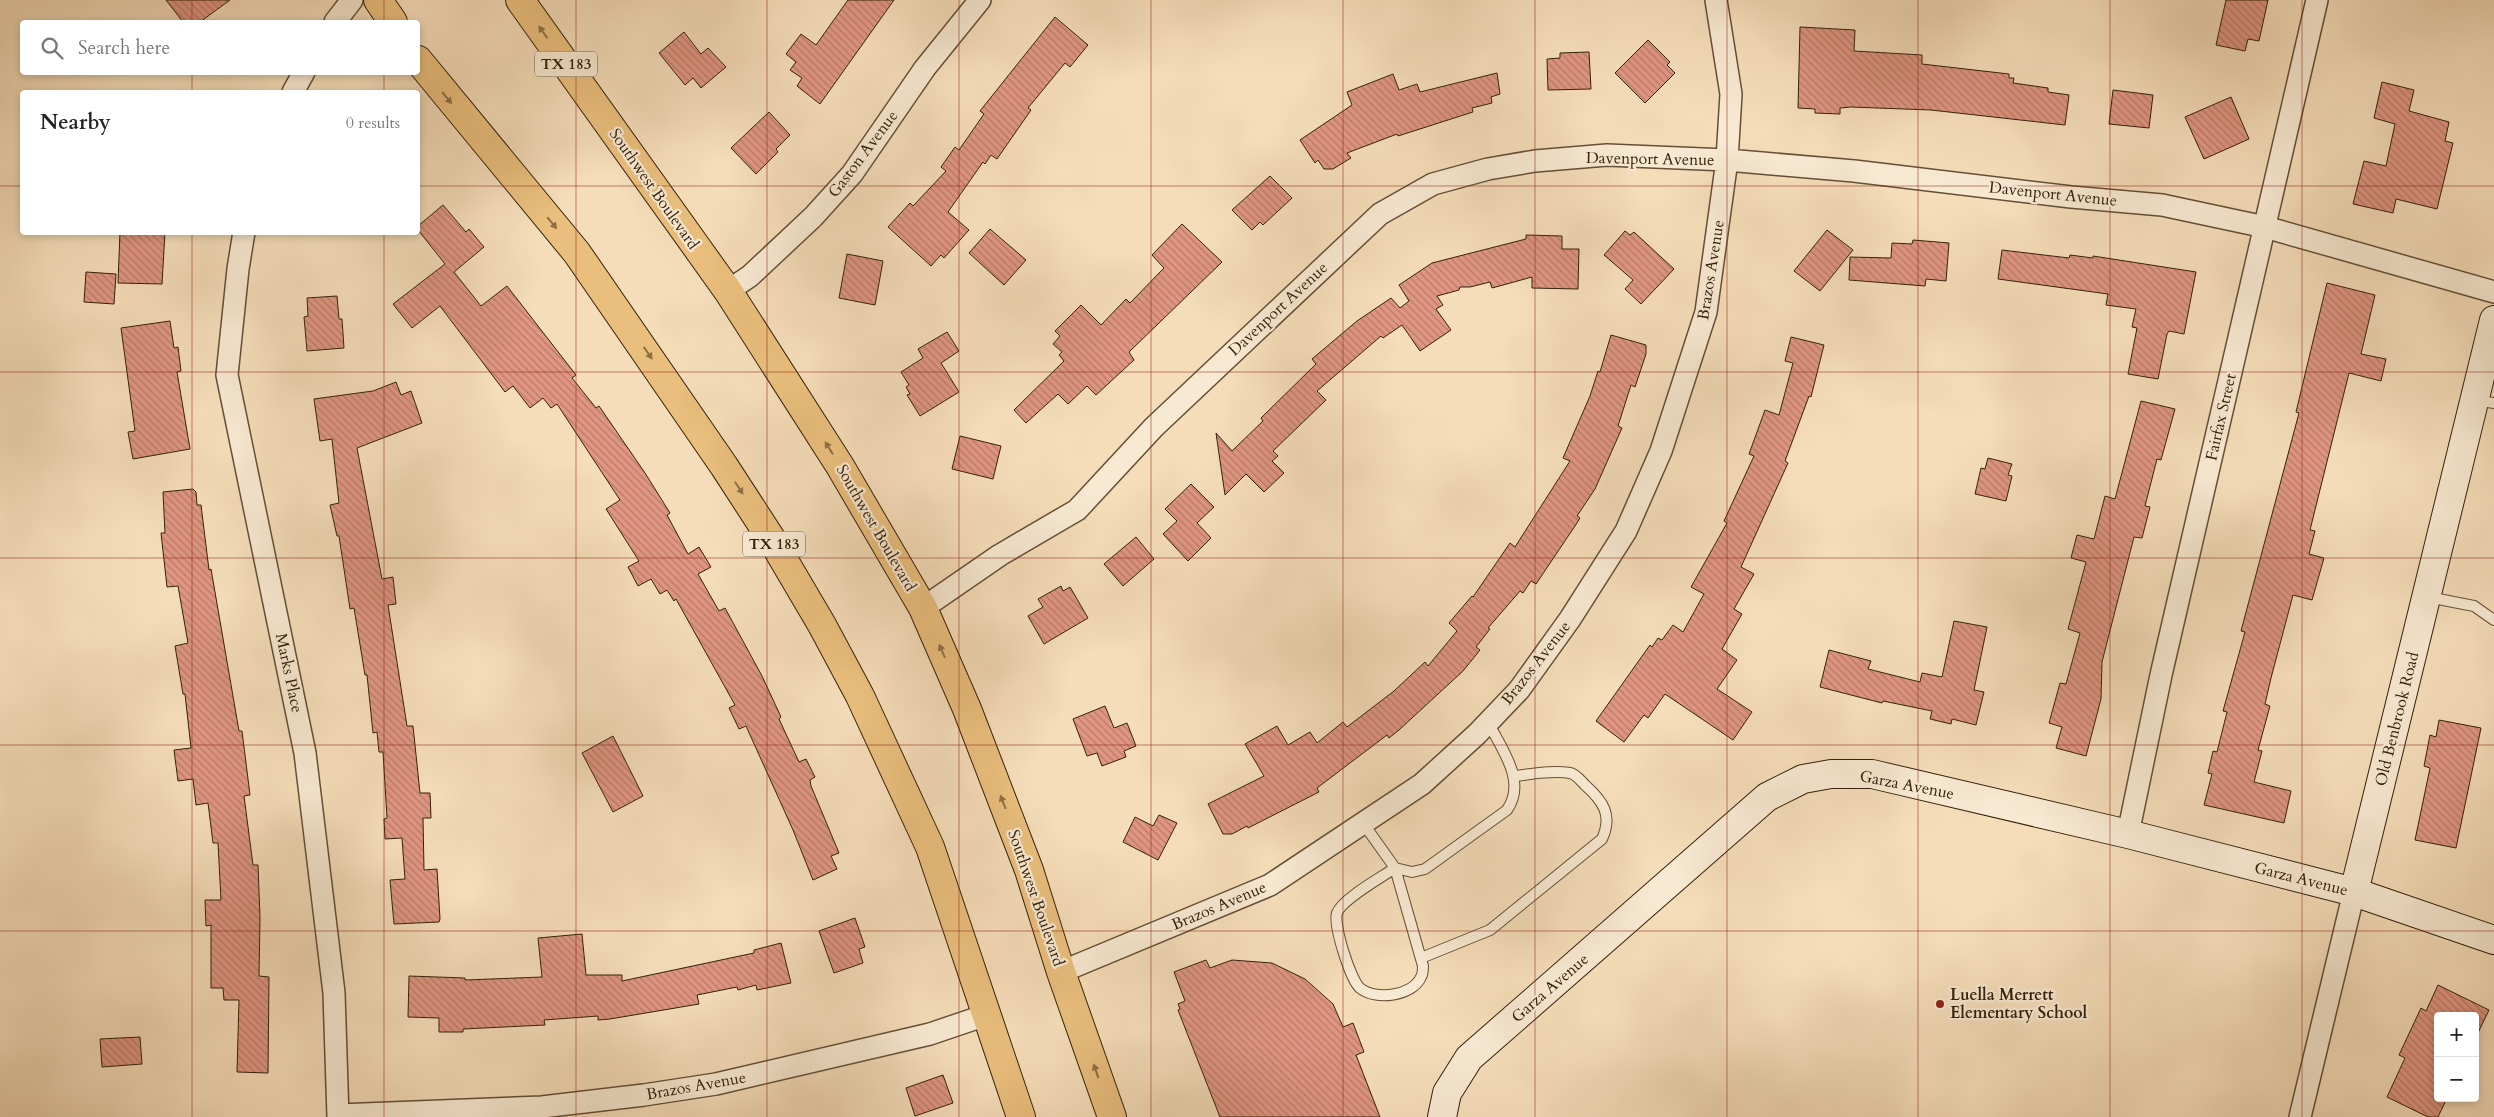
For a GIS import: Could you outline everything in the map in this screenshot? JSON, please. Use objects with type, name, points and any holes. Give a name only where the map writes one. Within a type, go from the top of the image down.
[{"type":"main road","points":[[378,0],[392,20]]},
{"type":"main road","name":"Southwest Boulevard","points":[[520,0],[728,291],[840,466],[923,608],[967,709],[1029,870],[1061,972],[1112,1117]]},
{"type":"main road","name":"TX 183","points":[[420,62],[577,253],[666,379],[772,540],[860,696],[930,848],[1020,1117]]},
{"type":"street","points":[[337,20],[352,0]]},
{"type":"street","name":"Gaston Avenue","points":[[728,291],[750,276],[814,217],[852,174],[925,68],[980,0]]},
{"type":"street","name":"Brazos Avenue","points":[[1061,972],[1270,884],[1422,784],[1519,690],[1576,611],[1626,531],[1661,451],[1706,312],[1727,160],[1731,94],[1716,0]]},
{"type":"street","name":"Fairfax Street","points":[[2128,834],[2162,675],[2317,0]]},
{"type":"street","points":[[294,90],[302,75]]},
{"type":"street","name":"Davenport Avenue","points":[[923,608],[1000,555],[1077,510],[1154,427],[1380,214],[1433,184],[1488,169],[1607,155],[1727,160],[1854,171],[2071,197],[2162,205],[2265,227],[2494,292]]},
{"type":"street","name":"Marks Place","points":[[244,235],[227,375],[305,753],[334,993],[338,1116]]},
{"type":"street","name":"Old Benbrook Road","points":[[2304,1116],[2354,892],[2427,597],[2484,401],[2494,320]]},
{"type":"street","name":"Garza Avenue","points":[[1442,1117],[1447,1093],[1470,1058],[1767,797],[1803,779],[1831,774],[1872,774],[2128,834],[2354,892],[2494,940]]},
{"type":"street","name":"Brazos Avenue","points":[[338,1116],[542,1107],[716,1084],[921,1036],[986,1015]]},
{"type":"lane","points":[[2427,597],[2474,606],[2494,620]]},
{"type":"lane","points":[[1363,823],[1394,868],[1423,966],[1421,978],[1412,987],[1395,994],[1380,996],[1368,994],[1358,987],[1340,944],[1336,925],[1337,912],[1344,904],[1394,868],[1412,872],[1425,870],[1507,810],[1514,800],[1515,776],[1488,722]]},
{"type":"lane","points":[[1421,958],[1490,930],[1602,839],[1606,830],[1607,817],[1601,799],[1573,774],[1555,772],[1515,776]]},
{"type":"building","points":[[166,0],[230,0],[203,20],[181,20]]},
{"type":"building","points":[[848,0],[894,0],[820,104],[797,86],[802,78],[790,70],[796,62],[786,54],[801,34],[816,45]]},
{"type":"building","points":[[2226,0],[2268,0],[2259,41],[2248,39],[2245,51],[2216,45]]},
{"type":"building","points":[[1055,17],[1088,45],[1070,67],[1065,63],[1028,108],[1031,110],[997,159],[991,155],[985,164],[983,162],[948,212],[969,230],[944,258],[941,255],[931,266],[888,227],[910,203],[913,206],[946,171],[941,167],[955,147],[959,150],[984,114],[980,111]]},
{"type":"building","points":[[1800,27],[1855,30],[1854,51],[1922,55],[1922,64],[2009,74],[2009,78],[2014,78],[2013,83],[2048,88],[2048,92],[2069,95],[2065,125],[1931,110],[1851,107],[1840,108],[1840,114],[1815,113],[1815,109],[1798,108]]},
{"type":"building","points":[[684,32],[701,54],[708,48],[726,67],[701,88],[693,78],[685,85],[659,53]]},
{"type":"building","points":[[1648,40],[1670,62],[1667,65],[1675,73],[1645,103],[1615,73]]},
{"type":"building","points":[[1589,52],[1591,89],[1548,90],[1547,59],[1560,58],[1560,53]]},
{"type":"building","points":[[1497,73],[1500,94],[1491,97],[1492,103],[1472,108],[1473,112],[1398,136],[1397,134],[1347,153],[1351,158],[1333,169],[1324,169],[1318,160],[1315,163],[1300,140],[1352,105],[1347,92],[1393,74],[1399,90],[1417,84],[1420,92]]},
{"type":"building","points":[[2382,82],[2414,90],[2409,111],[2449,122],[2445,141],[2453,143],[2437,209],[2396,199],[2393,213],[2353,204],[2364,161],[2386,166],[2395,124],[2374,118]]},
{"type":"building","points":[[2113,90],[2153,95],[2149,128],[2109,124]]},
{"type":"building","points":[[2231,97],[2249,139],[2204,159],[2185,117]]},
{"type":"building","points":[[769,112],[790,135],[776,149],[778,152],[756,174],[731,148]]},
{"type":"building","points":[[1270,176],[1292,198],[1263,225],[1260,222],[1252,230],[1232,210]]},
{"type":"building","points":[[443,205],[466,232],[469,229],[484,247],[454,272],[481,306],[507,286],[576,375],[572,378],[596,408],[599,406],[645,473],[670,513],[667,515],[688,554],[699,547],[711,567],[698,574],[719,611],[725,608],[762,676],[799,762],[806,759],[815,777],[810,780],[811,786],[839,853],[831,856],[837,869],[813,880],[793,830],[746,726],[739,729],[729,708],[735,705],[676,599],[674,601],[667,590],[660,594],[651,579],[638,586],[628,567],[639,561],[606,509],[620,500],[557,404],[551,408],[543,398],[530,408],[513,386],[505,392],[440,306],[412,328],[393,304],[445,264],[420,233],[420,224]]},
{"type":"building","points":[[1182,224],[1222,262],[1129,352],[1134,360],[1096,395],[1087,386],[1068,404],[1058,394],[1026,423],[1014,410],[1064,361],[1059,355],[1062,352],[1053,344],[1060,336],[1055,331],[1081,305],[1101,325],[1126,299],[1130,303],[1164,268],[1152,255]]},
{"type":"building","points":[[990,229],[1026,260],[1004,285],[969,253]]},
{"type":"building","points":[[1827,230],[1853,250],[1820,291],[1794,271]]},
{"type":"building","points":[[1625,231],[1630,235],[1634,232],[1674,269],[1641,304],[1625,289],[1633,280],[1604,255]]},
{"type":"building","points":[[120,235],[165,235],[162,284],[118,283]]},
{"type":"building","points":[[1526,235],[1562,236],[1562,249],[1579,249],[1578,289],[1532,288],[1532,277],[1492,288],[1490,282],[1470,287],[1460,287],[1459,290],[1437,296],[1443,305],[1436,309],[1451,330],[1420,351],[1402,325],[1383,338],[1381,336],[1317,391],[1326,400],[1273,451],[1278,456],[1272,461],[1284,473],[1264,492],[1246,474],[1225,495],[1216,433],[1232,451],[1263,421],[1261,418],[1316,364],[1312,359],[1357,321],[1391,298],[1400,308],[1409,301],[1399,285],[1432,263],[1526,239]]},
{"type":"building","points":[[1913,240],[1949,243],[1946,281],[1926,279],[1925,286],[1849,280],[1850,257],[1891,258],[1892,243],[1912,244]]},
{"type":"building","points":[[2002,250],[2069,258],[2070,255],[2093,258],[2093,256],[2196,272],[2184,334],[2169,331],[2167,334],[2158,379],[2128,374],[2137,328],[2132,327],[2136,309],[2106,305],[2108,294],[1998,279]]},
{"type":"building","points":[[847,254],[883,261],[875,305],[839,298]]},
{"type":"building","points":[[86,272],[116,274],[114,304],[84,302]]},
{"type":"building","points":[[2327,283],[2375,295],[2361,354],[2386,359],[2381,381],[2349,373],[2310,530],[2315,531],[2309,554],[2324,558],[2312,600],[2293,595],[2265,704],[2270,706],[2258,750],[2262,751],[2254,782],[2291,791],[2284,823],[2204,805],[2212,774],[2208,773],[2213,751],[2217,752],[2227,712],[2223,711],[2245,632],[2241,631],[2299,413],[2296,412]]},
{"type":"building","points":[[337,296],[339,319],[342,319],[344,348],[307,351],[304,317],[308,316],[307,298]]},
{"type":"building","points":[[170,321],[174,348],[178,347],[181,371],[177,372],[190,449],[133,459],[128,432],[135,431],[121,328]]},
{"type":"building","points":[[947,332],[959,351],[941,363],[959,392],[920,416],[907,395],[910,394],[906,387],[909,385],[901,372],[923,358],[918,349]]},
{"type":"building","points":[[1611,335],[1646,345],[1646,354],[1635,387],[1631,385],[1618,426],[1622,428],[1595,489],[1577,516],[1580,518],[1536,584],[1531,581],[1523,593],[1520,591],[1488,628],[1490,629],[1476,647],[1480,650],[1463,671],[1389,738],[1387,735],[1317,788],[1319,792],[1248,828],[1247,826],[1232,834],[1223,834],[1208,804],[1264,776],[1245,744],[1277,726],[1288,745],[1310,732],[1317,743],[1343,722],[1347,727],[1394,691],[1425,662],[1428,666],[1457,631],[1449,623],[1473,597],[1510,543],[1515,547],[1570,461],[1563,458],[1590,396],[1598,371],[1600,372]]},
{"type":"building","points":[[1791,337],[1824,345],[1811,397],[1809,396],[1785,461],[1788,463],[1741,567],[1754,574],[1734,609],[1742,614],[1722,649],[1737,660],[1717,689],[1752,712],[1733,740],[1665,694],[1648,718],[1644,715],[1624,742],[1596,721],[1650,645],[1652,647],[1658,638],[1662,640],[1673,625],[1683,632],[1704,594],[1691,587],[1727,523],[1724,521],[1754,456],[1749,454],[1765,410],[1779,415],[1793,363],[1785,361]]},
{"type":"building","points":[[396,382],[401,395],[411,391],[422,423],[357,448],[382,579],[393,577],[396,604],[388,605],[407,726],[413,726],[420,793],[430,793],[431,818],[423,818],[424,870],[437,869],[440,919],[439,922],[394,924],[390,880],[405,879],[402,838],[385,839],[384,819],[387,818],[383,752],[379,752],[377,732],[373,733],[367,675],[365,675],[354,608],[350,609],[339,536],[337,536],[330,505],[339,503],[332,439],[320,441],[314,399],[373,391]]},
{"type":"building","points":[[2141,401],[2175,409],[2161,460],[2157,459],[2145,506],[2150,507],[2142,538],[2134,537],[2102,662],[2101,699],[2086,756],[2056,748],[2062,727],[2049,723],[2060,683],[2066,684],[2080,633],[2068,629],[2086,562],[2071,558],[2077,535],[2094,539],[2105,496],[2115,499]]},
{"type":"building","points":[[960,436],[1001,446],[993,479],[952,469]]},
{"type":"building","points":[[1988,458],[2012,464],[2008,475],[2012,476],[2006,501],[1975,494],[1981,468],[1985,469]]},
{"type":"building","points":[[1191,484],[1214,507],[1197,523],[1211,538],[1188,561],[1163,534],[1177,521],[1165,509]]},
{"type":"building","points":[[193,489],[196,492],[197,505],[201,505],[209,570],[211,569],[239,731],[242,731],[250,795],[244,796],[253,865],[258,865],[260,918],[259,976],[269,977],[268,1073],[237,1072],[239,1000],[224,1000],[223,988],[211,988],[211,925],[206,926],[205,900],[221,900],[218,843],[213,843],[208,803],[196,805],[193,779],[178,781],[174,750],[191,748],[185,694],[183,694],[175,646],[188,643],[178,586],[167,587],[161,533],[165,533],[163,492]]},
{"type":"building","points":[[1136,537],[1154,559],[1123,586],[1104,564]]},
{"type":"building","points":[[1061,586],[1063,591],[1070,587],[1088,618],[1044,644],[1028,616],[1043,607],[1038,599]]},
{"type":"building","points":[[1954,621],[1987,627],[1974,690],[1984,692],[1976,725],[1952,719],[1951,724],[1930,719],[1932,711],[1883,701],[1882,703],[1820,687],[1829,650],[1871,661],[1868,669],[1920,682],[1922,673],[1942,677]]},
{"type":"building","points":[[1105,706],[1114,728],[1127,723],[1136,746],[1124,751],[1126,757],[1102,766],[1097,753],[1087,756],[1073,719]]},
{"type":"building","points":[[2439,720],[2481,728],[2456,848],[2415,840],[2430,768],[2424,766],[2430,735],[2436,737]]},
{"type":"building","points":[[613,736],[643,796],[613,812],[582,753]]},
{"type":"building","points":[[1159,815],[1177,823],[1158,860],[1123,842],[1135,817],[1153,826]]},
{"type":"building","points":[[855,918],[865,947],[859,949],[863,963],[834,973],[819,931]]},
{"type":"building","points":[[582,934],[586,975],[622,975],[622,981],[754,953],[754,950],[781,943],[791,983],[757,990],[756,985],[738,990],[737,987],[697,995],[699,1004],[610,1019],[598,1020],[598,1016],[544,1020],[545,1025],[463,1029],[463,1032],[439,1032],[439,1018],[408,1017],[409,976],[465,978],[465,980],[542,977],[538,938]]},
{"type":"building","points":[[1206,960],[1210,968],[1232,960],[1272,963],[1305,979],[1333,1004],[1343,1027],[1353,1023],[1364,1052],[1356,1055],[1380,1117],[1220,1117],[1178,1010],[1180,1009],[1178,1004],[1185,1001],[1174,972]]},
{"type":"building","points":[[2438,985],[2489,1010],[2479,1031],[2479,1012],[2434,1012],[2434,1102],[2445,1102],[2438,1117],[2428,1117],[2387,1097],[2405,1058],[2399,1055],[2421,1008],[2426,1011]]},
{"type":"building","points":[[140,1037],[142,1064],[102,1067],[100,1039]]},
{"type":"building","points":[[943,1075],[953,1103],[915,1116],[906,1088]]},
{"type":"place","name":"Luella Merrett Elementary School","points":[[1940,1004]]}]
